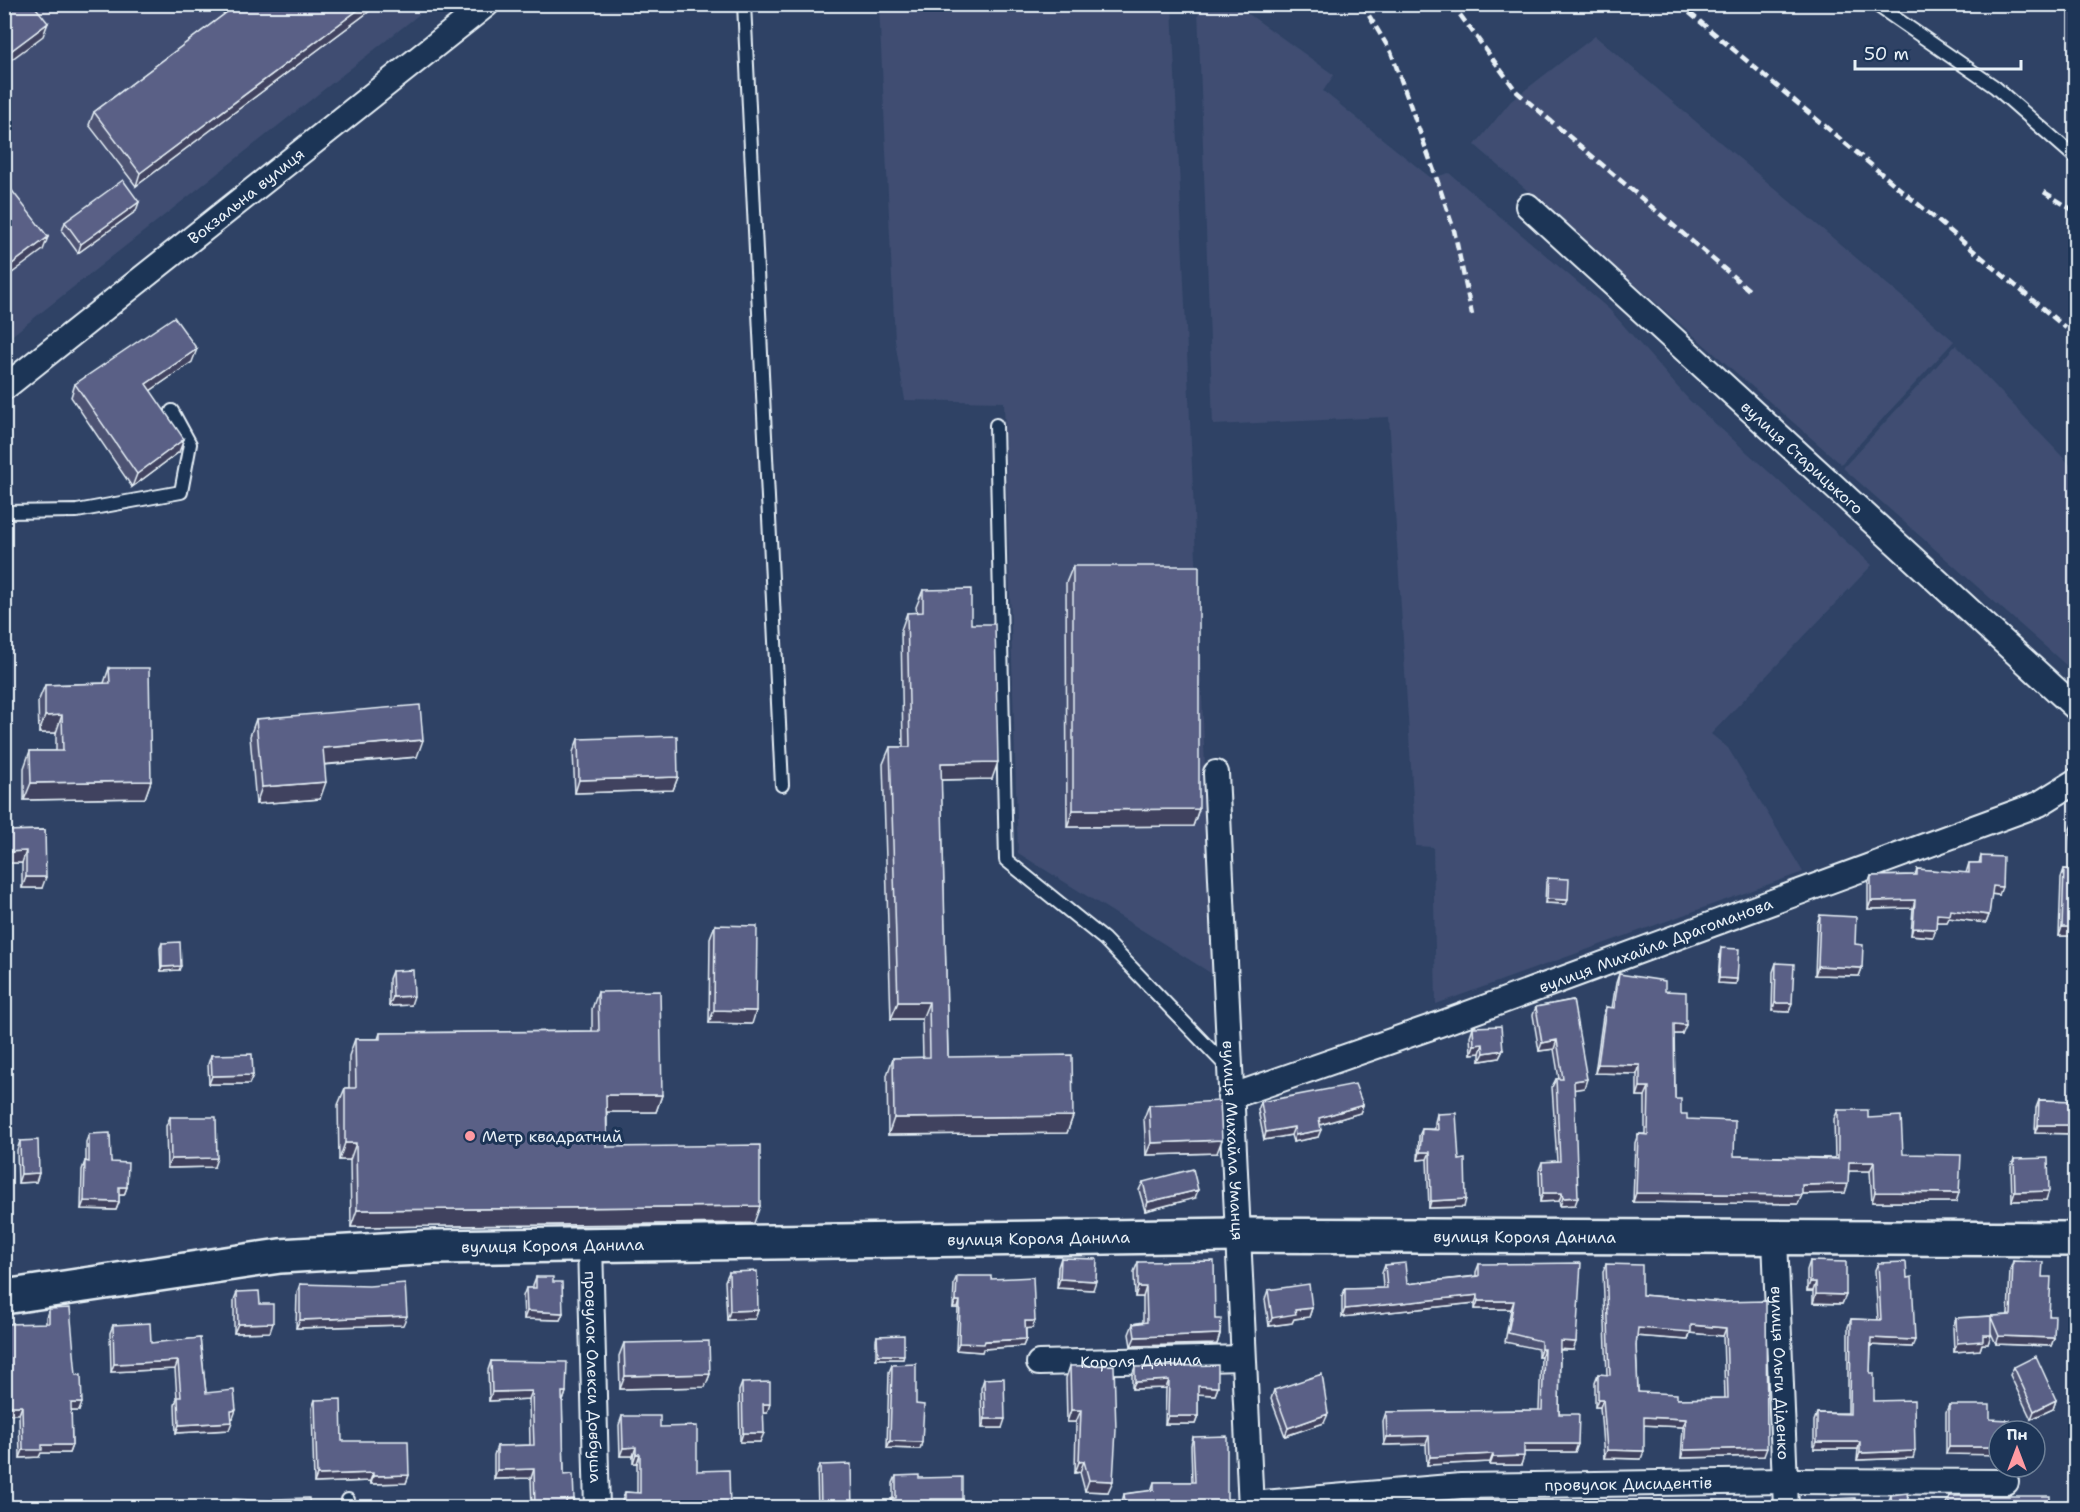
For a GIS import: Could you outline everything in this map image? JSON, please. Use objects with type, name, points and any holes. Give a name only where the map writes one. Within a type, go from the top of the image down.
[{"type":"main road","name":"вулиця Короля Данила","points":[[4,1297],[280,1256],[434,1247],[1236,1235],[2076,1239]]},
{"type":"street","name":"Вокзальна вулиця","points":[[4,388],[487,4]]},
{"type":"street","name":"вулиця Старицького","points":[[1528,206],[2076,708]]},
{"type":"street","name":"вулиця Михайла Уманця","points":[[1216,772],[1236,1235],[1251,1506]]},
{"type":"street","name":"вулиця Михайла Драгоманова","points":[[1230,1097],[1440,1023],[2039,804],[2076,781]]},
{"type":"street","name":"вулиця Ольги Діденко","points":[[1775,1239],[1786,1508]]},
{"type":"street","name":"провулок Олекси Довбуша","points":[[590,1245],[597,1508]]},
{"type":"street","name":"Короля Данила","points":[[1039,1364],[1243,1358]]},
{"type":"street","name":"провулок Дисидентів","points":[[1251,1506],[1461,1486],[1785,1481],[2006,1482]]},
{"type":"lane","points":[[744,4],[782,785]]},
{"type":"lane","points":[[1875,4],[1995,87],[2076,158]]},
{"type":"lane","points":[[4,512],[77,511],[181,492],[190,444],[172,411]]},
{"type":"lane","points":[[996,425],[1006,860],[1104,939],[1229,1068]]},
{"type":"shaded area","points":[[5,5],[431,5],[5,341]]},
{"type":"shaded area","points":[[879,5],[1172,5],[1214,975],[1018,853],[1004,402],[905,400],[895,341]]},
{"type":"shaded area","points":[[1201,5],[1236,5],[1334,75],[1323,91],[1431,178],[1449,173],[1610,310],[1689,400],[1872,565],[1711,734],[1728,748],[1803,872],[1436,1004],[1433,847],[1416,846],[1389,417],[1213,425],[1198,7]]},
{"type":"shaded area","points":[[1595,36],[1954,341],[1841,464],[1475,145],[1511,101]]},
{"type":"shaded area","points":[[1956,345],[2075,470],[2075,673],[1843,468]]},
{"type":"building","points":[[4,4],[33,4],[48,23],[4,56]]},
{"type":"building","points":[[238,4],[366,4],[140,173],[94,112]]},
{"type":"building","points":[[123,180],[139,202],[81,244],[65,222]]},
{"type":"building","points":[[10,188],[48,237],[4,270],[4,192]]},
{"type":"building","points":[[174,317],[197,349],[146,384],[184,439],[137,474],[75,384]]},
{"type":"building","points":[[1073,566],[1199,566],[1199,809],[1073,810]]},
{"type":"building","points":[[971,589],[971,624],[995,624],[998,762],[941,763],[948,1057],[1072,1055],[1073,1116],[894,1118],[893,1058],[930,1057],[929,1002],[898,1002],[890,747],[910,747],[907,613],[923,612],[923,590]]},
{"type":"building","points":[[109,668],[149,668],[151,781],[31,783],[30,751],[63,751],[62,715],[45,716],[45,685],[110,683]]},
{"type":"building","points":[[420,705],[423,740],[323,748],[326,782],[262,787],[256,719]]},
{"type":"building","points":[[677,736],[678,777],[579,780],[578,739]]},
{"type":"building","points":[[2076,824],[2076,857],[2073,858],[2072,825]]},
{"type":"building","points":[[45,830],[46,877],[26,877],[26,851],[4,852],[4,831]]},
{"type":"building","points":[[1981,856],[2003,857],[2002,887],[1993,886],[1989,915],[1951,910],[1950,915],[1937,914],[1936,929],[1913,928],[1915,900],[1871,901],[1871,876],[1917,875],[1917,869],[1969,873],[1969,863],[1981,863]]},
{"type":"building","points":[[2064,869],[2076,870],[2076,927],[2062,927]]},
{"type":"building","points":[[1548,878],[1569,879],[1568,900],[1547,899]]},
{"type":"building","points":[[1820,915],[1856,917],[1855,944],[1863,945],[1862,968],[1818,966]]},
{"type":"building","points":[[715,925],[757,926],[756,1011],[714,1010]]},
{"type":"building","points":[[180,942],[181,966],[162,967],[162,943]]},
{"type":"building","points":[[1721,948],[1739,949],[1737,979],[1719,978]]},
{"type":"building","points":[[1776,963],[1794,964],[1792,1003],[1775,1003]]},
{"type":"building","points":[[413,970],[414,996],[393,997],[392,971]]},
{"type":"building","points":[[1619,974],[1665,981],[1665,991],[1686,992],[1686,1025],[1674,1024],[1675,1099],[1681,1099],[1681,1114],[1687,1114],[1687,1119],[1735,1121],[1734,1156],[1838,1159],[1838,1110],[1868,1110],[1868,1118],[1901,1116],[1903,1154],[1961,1155],[1959,1193],[1875,1192],[1874,1162],[1849,1162],[1848,1184],[1802,1185],[1802,1195],[1636,1193],[1638,1134],[1648,1135],[1649,1087],[1640,1087],[1640,1065],[1598,1064],[1606,1007],[1614,1008]]},
{"type":"building","name":"Метр квадратний","points":[[660,991],[662,1095],[606,1095],[607,1147],[760,1145],[760,1206],[357,1210],[356,1143],[345,1143],[345,1088],[356,1088],[355,1039],[380,1039],[380,1033],[599,1031],[598,992]]},
{"type":"building","points":[[1573,1000],[1587,1079],[1574,1081],[1578,1197],[1563,1198],[1562,1193],[1543,1193],[1542,1162],[1560,1161],[1556,1079],[1563,1079],[1557,1040],[1542,1043],[1536,1007]]},
{"type":"building","points":[[1501,1026],[1503,1050],[1484,1053],[1483,1044],[1474,1045],[1473,1027]]},
{"type":"building","points":[[252,1054],[253,1075],[212,1076],[211,1055]]},
{"type":"building","points":[[1355,1084],[1363,1105],[1319,1118],[1321,1130],[1295,1135],[1294,1127],[1266,1132],[1261,1102]]},
{"type":"building","points":[[2039,1100],[2076,1101],[2076,1125],[2038,1125]]},
{"type":"building","points":[[1220,1101],[1222,1140],[1151,1143],[1149,1105]]},
{"type":"building","points":[[1456,1113],[1459,1160],[1465,1159],[1466,1199],[1431,1201],[1430,1152],[1420,1152],[1422,1129],[1438,1130],[1437,1114]]},
{"type":"building","points":[[170,1117],[216,1117],[217,1158],[171,1159]]},
{"type":"building","points":[[110,1133],[111,1162],[128,1163],[127,1187],[119,1187],[119,1202],[84,1201],[85,1161],[89,1162],[89,1134]]},
{"type":"building","points":[[38,1140],[39,1173],[21,1174],[20,1141]]},
{"type":"building","points":[[2048,1158],[2049,1191],[2015,1192],[2014,1159]]},
{"type":"building","points":[[1193,1169],[1198,1190],[1148,1202],[1143,1182]]},
{"type":"building","points":[[1061,1258],[1097,1259],[1096,1281],[1060,1279]]},
{"type":"building","points":[[1214,1261],[1215,1319],[1221,1319],[1220,1334],[1135,1337],[1133,1324],[1147,1322],[1146,1287],[1138,1287],[1138,1262]]},
{"type":"building","points":[[1810,1261],[1846,1262],[1846,1295],[1816,1294],[1816,1282],[1810,1282]]},
{"type":"building","points":[[2013,1261],[2043,1262],[2042,1277],[2051,1277],[2049,1316],[2055,1316],[2054,1338],[1999,1336],[1991,1317],[1991,1335],[1983,1335],[1983,1341],[1957,1343],[1956,1318],[2011,1315]]},
{"type":"building","points":[[1906,1262],[1907,1278],[1912,1277],[1915,1340],[1871,1338],[1870,1373],[1874,1373],[1874,1401],[1914,1400],[1915,1451],[1860,1453],[1860,1442],[1817,1442],[1817,1413],[1850,1414],[1851,1319],[1881,1320],[1878,1263]]},
{"type":"building","points":[[1405,1263],[1407,1284],[1479,1276],[1479,1264],[1581,1263],[1576,1342],[1560,1341],[1559,1414],[1579,1414],[1578,1444],[1524,1444],[1524,1456],[1493,1457],[1493,1454],[1430,1457],[1429,1436],[1387,1437],[1386,1412],[1542,1410],[1544,1349],[1541,1349],[1541,1341],[1508,1333],[1514,1301],[1478,1301],[1478,1295],[1345,1309],[1345,1289],[1387,1288],[1385,1265]]},
{"type":"building","points":[[1606,1264],[1642,1265],[1642,1295],[1722,1302],[1766,1301],[1767,1448],[1684,1450],[1686,1419],[1644,1417],[1644,1451],[1607,1450],[1603,1399],[1598,1399],[1598,1374],[1610,1375]],"holes":[[[1691,1325],[1726,1328],[1728,1398],[1677,1399],[1677,1394],[1638,1392],[1636,1345],[1638,1328],[1691,1332]]]},
{"type":"building","points":[[757,1271],[758,1310],[730,1311],[729,1272]]},
{"type":"building","points":[[957,1276],[991,1276],[991,1279],[1033,1277],[1035,1321],[1025,1321],[1026,1339],[985,1341],[984,1344],[959,1343],[960,1301],[956,1301]]},
{"type":"building","points":[[536,1277],[553,1277],[553,1282],[562,1282],[563,1313],[527,1311],[526,1288],[536,1288]]},
{"type":"building","points":[[405,1283],[407,1316],[300,1320],[300,1284],[369,1286]]},
{"type":"building","points":[[1309,1284],[1312,1308],[1295,1310],[1296,1314],[1272,1318],[1268,1290]]},
{"type":"building","points":[[259,1291],[260,1304],[273,1304],[273,1323],[238,1324],[237,1292]]},
{"type":"building","points":[[70,1308],[76,1375],[81,1375],[82,1403],[71,1403],[72,1445],[42,1445],[42,1450],[23,1450],[22,1406],[4,1406],[4,1324],[49,1323],[49,1309]]},
{"type":"building","points":[[150,1323],[151,1343],[200,1338],[206,1393],[234,1390],[236,1410],[231,1411],[232,1422],[179,1425],[178,1397],[181,1397],[178,1361],[114,1364],[113,1325]]},
{"type":"building","points":[[904,1335],[904,1355],[878,1355],[877,1336]]},
{"type":"building","points":[[709,1341],[710,1374],[625,1376],[624,1343]]},
{"type":"building","points":[[2036,1356],[2056,1400],[2034,1411],[2014,1367]]},
{"type":"building","points":[[491,1361],[567,1362],[566,1392],[562,1392],[564,1475],[573,1474],[574,1499],[566,1500],[567,1508],[535,1508],[534,1469],[497,1470],[497,1446],[534,1445],[532,1391],[492,1392]]},
{"type":"building","points":[[916,1364],[916,1404],[924,1405],[922,1442],[890,1441],[892,1365]]},
{"type":"building","points":[[1114,1365],[1116,1430],[1113,1481],[1089,1480],[1084,1461],[1079,1462],[1081,1410],[1071,1410],[1070,1366]]},
{"type":"building","points":[[1218,1365],[1218,1387],[1198,1386],[1198,1416],[1168,1416],[1169,1380],[1135,1382],[1135,1367]]},
{"type":"building","points":[[1322,1374],[1328,1414],[1288,1428],[1274,1390]]},
{"type":"building","points":[[1004,1378],[1005,1419],[985,1419],[984,1379]]},
{"type":"building","points":[[770,1382],[770,1404],[763,1404],[764,1433],[743,1433],[742,1383]]},
{"type":"building","points":[[341,1399],[342,1441],[408,1441],[409,1475],[373,1476],[373,1473],[317,1475],[315,1400]]},
{"type":"building","points":[[1949,1405],[1990,1405],[1990,1419],[1987,1419],[1987,1447],[1949,1447]]},
{"type":"building","points":[[622,1416],[660,1416],[660,1427],[697,1426],[697,1471],[729,1470],[730,1508],[625,1508],[625,1492],[640,1493],[640,1454],[636,1454],[636,1447],[623,1448]]},
{"type":"building","points":[[1227,1436],[1227,1499],[1239,1499],[1239,1508],[1126,1508],[1124,1494],[1154,1490],[1154,1482],[1195,1482],[1193,1437]]},
{"type":"building","points":[[851,1464],[852,1508],[821,1508],[820,1465]]},
{"type":"building","points":[[919,1475],[919,1478],[962,1477],[962,1499],[931,1499],[931,1508],[891,1508],[891,1499],[896,1498],[896,1476]]},
{"type":"building","points":[[1908,1493],[1910,1508],[1892,1508],[1891,1495]]},
{"type":"building","points":[[1949,1496],[2050,1496],[2050,1508],[1949,1508]]},
{"type":"building","points":[[309,1498],[310,1508],[233,1508],[233,1499],[275,1501],[274,1499]]},
{"type":"building","points":[[1855,1498],[1856,1508],[1819,1508],[1819,1506],[1830,1506],[1832,1499]]},
{"type":"building","points":[[1475,1502],[1511,1503],[1511,1507],[1523,1508],[1409,1508],[1475,1506]]},
{"type":"building","points":[[1638,1503],[1638,1508],[1609,1508],[1608,1504]]},
{"type":"railway","points":[[1362,4],[1391,52],[1434,171],[1454,230],[1472,315]]},
{"type":"railway","points":[[1452,4],[1517,92],[1749,290]]},
{"type":"railway","points":[[1679,4],[2066,328]]},
{"type":"railway","points":[[2044,192],[2076,212]]},
{"type":"place","name":"Метр квадратний","points":[[470,1136]]}]
